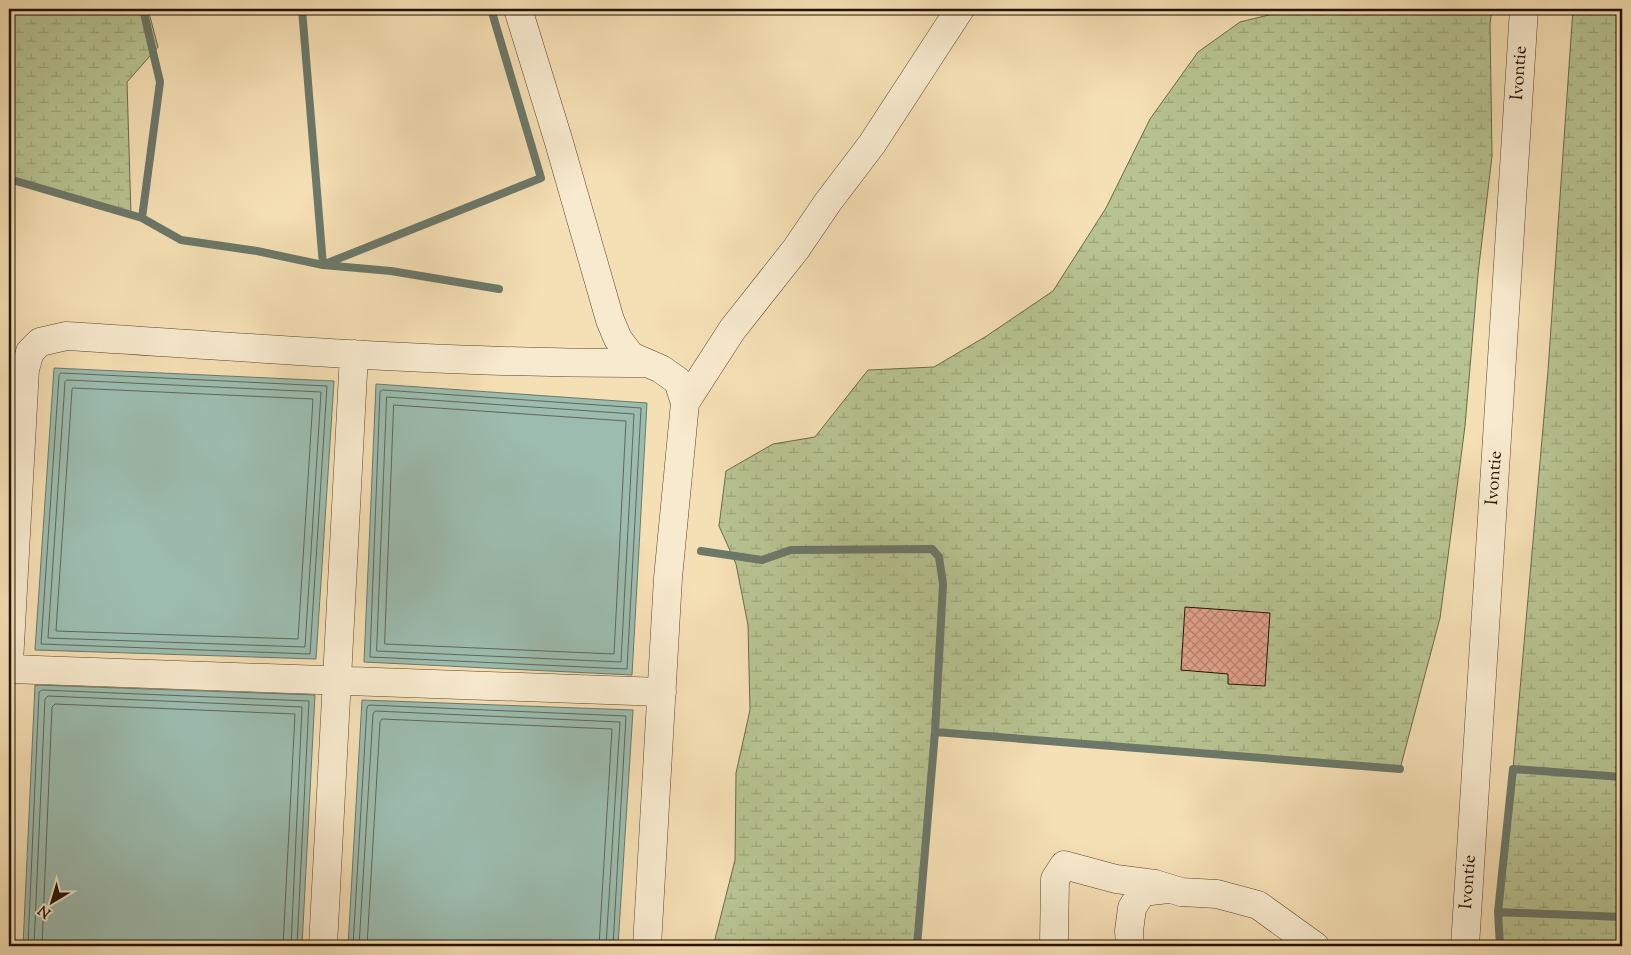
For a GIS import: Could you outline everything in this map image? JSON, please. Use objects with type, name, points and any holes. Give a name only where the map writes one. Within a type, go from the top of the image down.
[{"type":"street","points":[[518,9],[610,320],[618,338],[631,356],[662,369],[678,381],[685,403],[668,578],[647,946]]},
{"type":"street","points":[[685,403],[732,330],[796,249],[828,202],[872,144],[960,9]]},
{"type":"street","name":"Ivontie","points":[[1465,946],[1524,9]]},
{"type":"street","points":[[9,663],[25,369],[30,352],[40,342],[66,336],[354,354],[570,363],[645,363]]},
{"type":"street","points":[[323,946],[354,354]]},
{"type":"street","points":[[9,669],[662,692]]},
{"type":"street","points":[[1054,943],[1055,880],[1064,865],[1116,879],[1156,884],[1181,892],[1217,894],[1258,905],[1315,946]]},
{"type":"street","points":[[1130,946],[1129,930],[1132,908],[1142,892],[1172,889]]},
{"type":"green space","points":[[9,9],[148,9],[158,47],[127,82],[131,215],[9,180]]},
{"type":"green space","points":[[1285,9],[1492,9],[1490,24],[1492,156],[1478,274],[1465,426],[1440,618],[1400,769],[935,732],[917,946],[715,946],[715,939],[735,860],[736,773],[750,710],[748,625],[736,564],[719,526],[726,471],[773,444],[815,437],[868,370],[934,367],[985,337],[1053,291],[1106,208],[1150,119],[1198,52],[1240,22],[1281,12]]},
{"type":"green space","points":[[1573,9],[1622,9],[1622,946],[1500,946],[1498,912],[1513,769],[1548,371]]},
{"type":"water","points":[[54,368],[334,381],[316,659],[35,650]]},
{"type":"water","points":[[376,384],[647,403],[632,675],[364,662]]},
{"type":"water","points":[[35,685],[315,695],[302,946],[23,946]]},
{"type":"water","points":[[362,700],[633,710],[618,946],[348,946]]},
{"type":"building","points":[[1185,607],[1270,613],[1265,686],[1228,684],[1228,674],[1181,670]]},
{"type":"waterway","points":[[142,218],[160,82],[143,9]]},
{"type":"waterway","points":[[302,9],[323,265]]},
{"type":"waterway","points":[[325,264],[541,178],[491,9]]},
{"type":"waterway","points":[[9,179],[142,218],[181,240],[257,251],[323,265],[391,271],[499,289]]},
{"type":"waterway","points":[[701,551],[762,560],[791,550],[932,549],[939,557],[943,584],[935,732],[917,946]]},
{"type":"waterway","points":[[935,732],[1400,769]]},
{"type":"waterway","points":[[1500,946],[1498,912],[1513,769],[1622,777]]},
{"type":"waterway","points":[[1498,912],[1622,917]]}]
